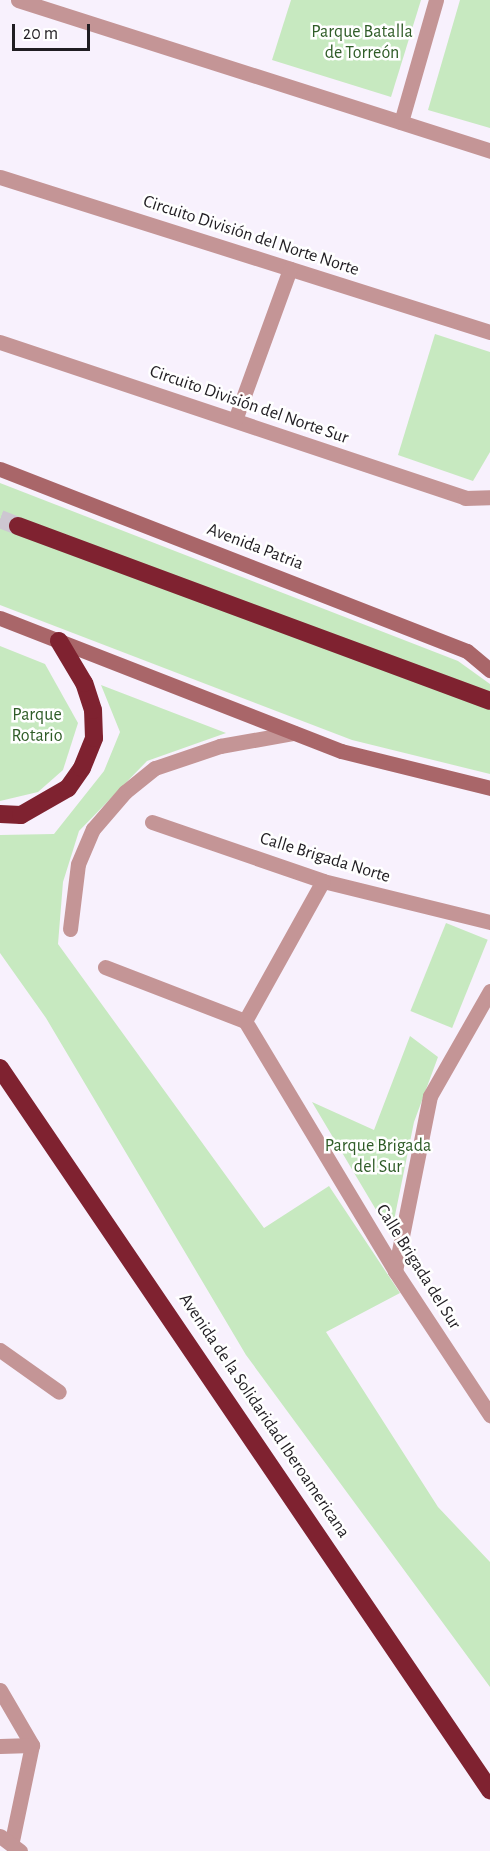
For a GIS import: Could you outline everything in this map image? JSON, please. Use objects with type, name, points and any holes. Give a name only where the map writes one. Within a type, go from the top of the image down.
[{"type":"highway","points":[[18,526],[490,701]]},
{"type":"highway","points":[[0,814],[21,816],[68,788],[82,768],[94,738],[93,710],[84,683],[59,641]]},
{"type":"highway","name":"Avenida de la Solidaridad Iberoamericana","points":[[0,1068],[490,1790]]},
{"type":"street","points":[[18,0],[490,151]]},
{"type":"street","points":[[400,122],[436,0]]},
{"type":"street","name":"Circuito División del Norte Norte","points":[[0,177],[490,332]]},
{"type":"street","points":[[235,420],[290,269]]},
{"type":"street","name":"Circuito División del Norte Sur","points":[[0,342],[465,498],[488,498]]},
{"type":"street","name":"Avenida Patria","points":[[0,469],[467,651],[490,670]]},
{"type":"street","points":[[0,618],[341,751],[490,788]]},
{"type":"street","points":[[69,929],[78,864],[93,829],[124,792],[155,768],[220,746],[294,733]]},
{"type":"street","name":"Calle Brigada Norte","points":[[152,822],[323,881],[489,920]]},
{"type":"street","points":[[105,967],[245,1021],[323,881]]},
{"type":"street","points":[[396,1271],[430,1096],[490,991]]},
{"type":"street","name":"Calle Brigada del Sur","points":[[245,1021],[396,1271],[490,1415]]},
{"type":"street","points":[[0,1350],[59,1392]]},
{"type":"street","points":[[0,1690],[32,1745],[11,1843]]},
{"type":"street","points":[[0,1746],[32,1745]]},
{"type":"green space","name":"Parque Batalla de Torreón","points":[[291,0],[421,0],[391,97],[272,60]]},
{"type":"green space","points":[[460,0],[490,0],[490,128],[428,110]]},
{"type":"green space","points":[[435,334],[490,352],[490,452],[473,481],[398,455]]},
{"type":"green space","points":[[0,483],[458,661],[490,684],[490,774],[352,740],[0,605]]},
{"type":"green space","name":"Parque Rotario","points":[[0,646],[45,664],[78,723],[63,770],[38,792],[0,801]]},
{"type":"green space","points":[[101,685],[226,733],[147,761],[79,831],[63,882],[58,944],[264,1228],[329,1186],[400,1293],[326,1332],[438,1507],[490,1562],[490,1687],[246,1355],[46,1018],[0,953],[0,835],[54,834],[104,771],[120,732]]},
{"type":"green space","points":[[446,923],[488,940],[452,1028],[410,1011]]},
{"type":"green space","name":"Parque Brigada del Sur","points":[[410,1036],[438,1057],[414,1122],[391,1235],[312,1102],[374,1130]]},
{"type":"tunnel","points":[[0,519],[18,526]]}]
